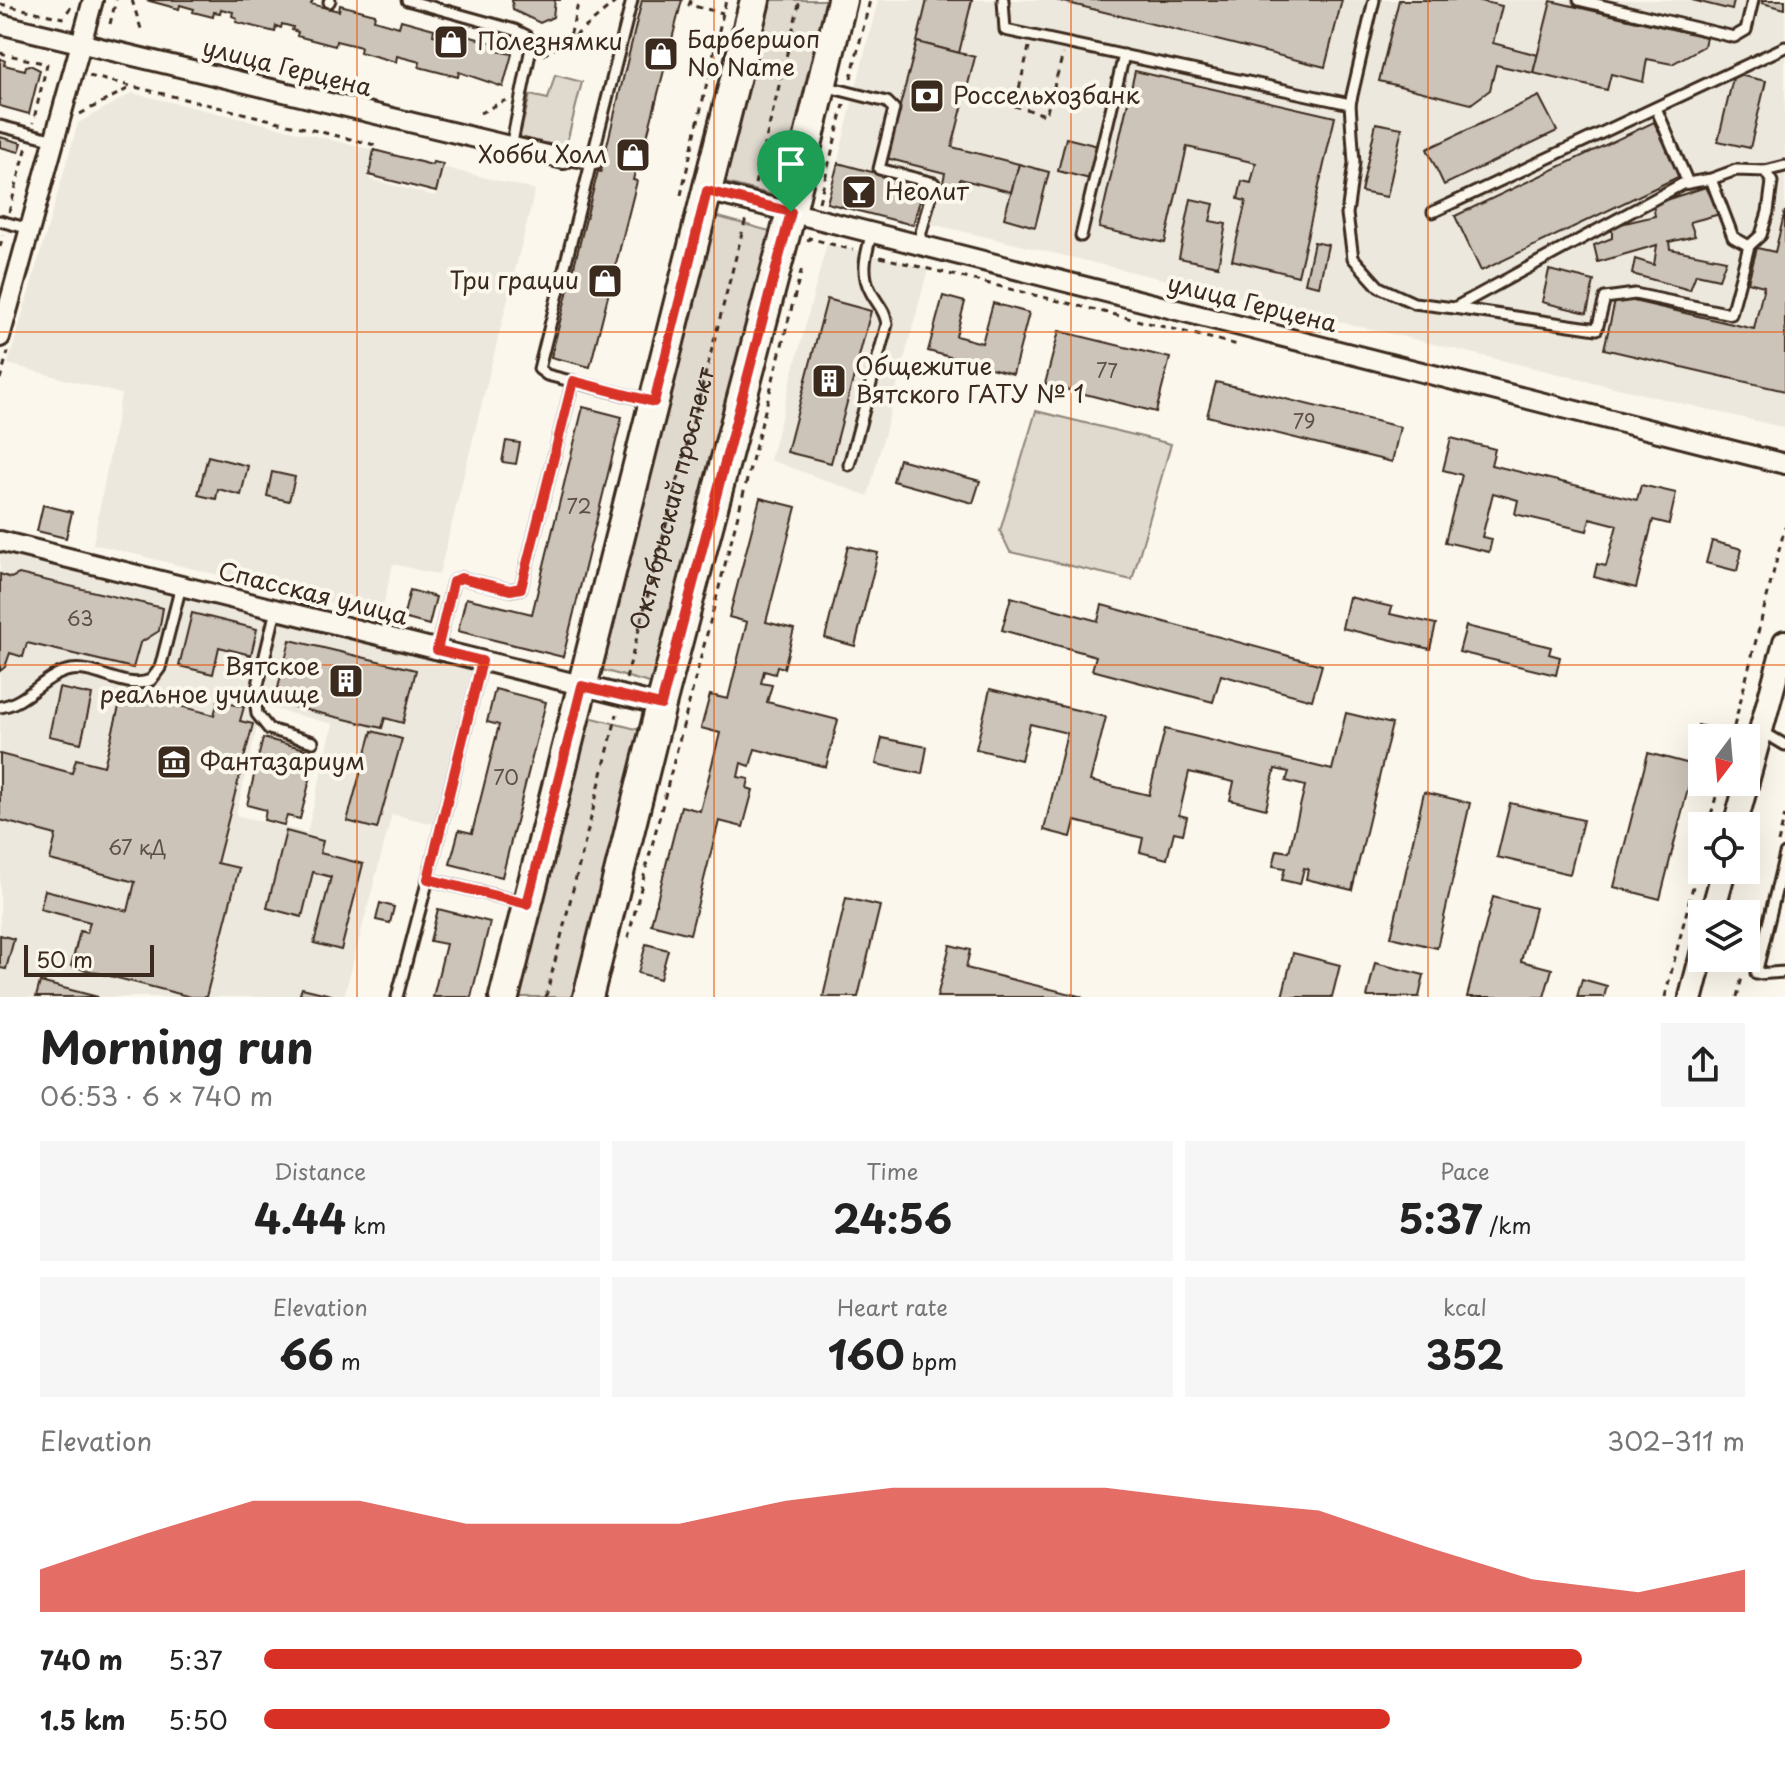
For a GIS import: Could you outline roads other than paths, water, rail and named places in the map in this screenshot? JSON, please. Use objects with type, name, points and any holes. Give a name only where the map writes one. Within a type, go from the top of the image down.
[{"type":"main road","name":"Октябрьский проспект","points":[[504,997],[755,0]]},
{"type":"main road","name":"Октябрьский проспект","points":[[588,997],[661,705],[791,212],[842,0]]},
{"type":"street","points":[[0,337],[93,0]]},
{"type":"street","name":"улица Герцена","points":[[0,24],[564,159]]},
{"type":"street","name":"улица Герцена","points":[[707,191],[1785,464]]},
{"type":"street","name":"Спасская улица","points":[[0,541],[661,705]]},
{"type":"street","points":[[1760,730],[1785,642]]},
{"type":"street","points":[[1691,997],[1697,972]]},
{"type":"lane","points":[[407,0],[527,36],[531,48],[511,147]]},
{"type":"lane","points":[[632,0],[539,369],[547,375],[654,402]]},
{"type":"lane","points":[[1003,0],[1005,30],[1350,104]]},
{"type":"lane","points":[[1374,0],[1350,104],[1354,163],[1347,214],[1353,258],[1379,287],[1414,303],[1597,329],[1605,298],[1635,294],[1731,314],[1749,246],[1761,235],[1768,212],[1772,182],[1765,171]]},
{"type":"lane","points":[[1579,0],[1734,37],[1746,30],[1753,0]]},
{"type":"lane","points":[[1433,212],[1785,47]]},
{"type":"lane","points":[[1081,236],[1124,55]]},
{"type":"lane","points":[[822,85],[887,102],[894,109],[879,169],[934,183],[918,244]]},
{"type":"lane","points":[[1656,108],[1688,183]]},
{"type":"lane","points":[[0,126],[55,140]]},
{"type":"lane","points":[[564,159],[593,164]]},
{"type":"lane","points":[[1454,308],[1682,184],[1711,179],[1736,170],[1765,171],[1785,166]]},
{"type":"lane","points":[[1711,179],[1733,237],[1749,246]]},
{"type":"lane","points":[[3,222],[30,229]]},
{"type":"lane","points":[[849,465],[887,324],[885,312],[870,292],[864,264],[872,232]]},
{"type":"lane","points":[[437,650],[453,582],[461,578],[510,590],[521,588],[573,381]]},
{"type":"lane","points":[[0,707],[15,704],[67,670],[85,670],[134,683],[151,680],[160,668],[181,586]]},
{"type":"lane","points":[[276,610],[255,697],[257,714],[269,729],[313,742]]},
{"type":"lane","points":[[397,997],[482,661]]},
{"type":"lane","points":[[1760,730],[1785,745]]},
{"type":"lane","points":[[1785,854],[1756,974],[1785,972]]},
{"type":"lane","points":[[428,879],[527,904]]},
{"type":"place","name":"Полезнямки","points":[[451,42]]},
{"type":"place","name":"Барбершоп No Name","points":[[661,54]]},
{"type":"place","name":"Россельхозбанк","points":[[927,96]]},
{"type":"place","name":"Хобби Холл","points":[[633,155]]},
{"type":"place","name":"Неолит","points":[[859,192]]},
{"type":"place","name":"Три грации","points":[[605,281]]},
{"type":"place","name":"Общежитие Вятского ГАТУ № 1","points":[[829,381]]},
{"type":"place","name":"Вятское реальное училище","points":[[346,681]]},
{"type":"place","name":"Фантазариум","points":[[174,762]]}]
